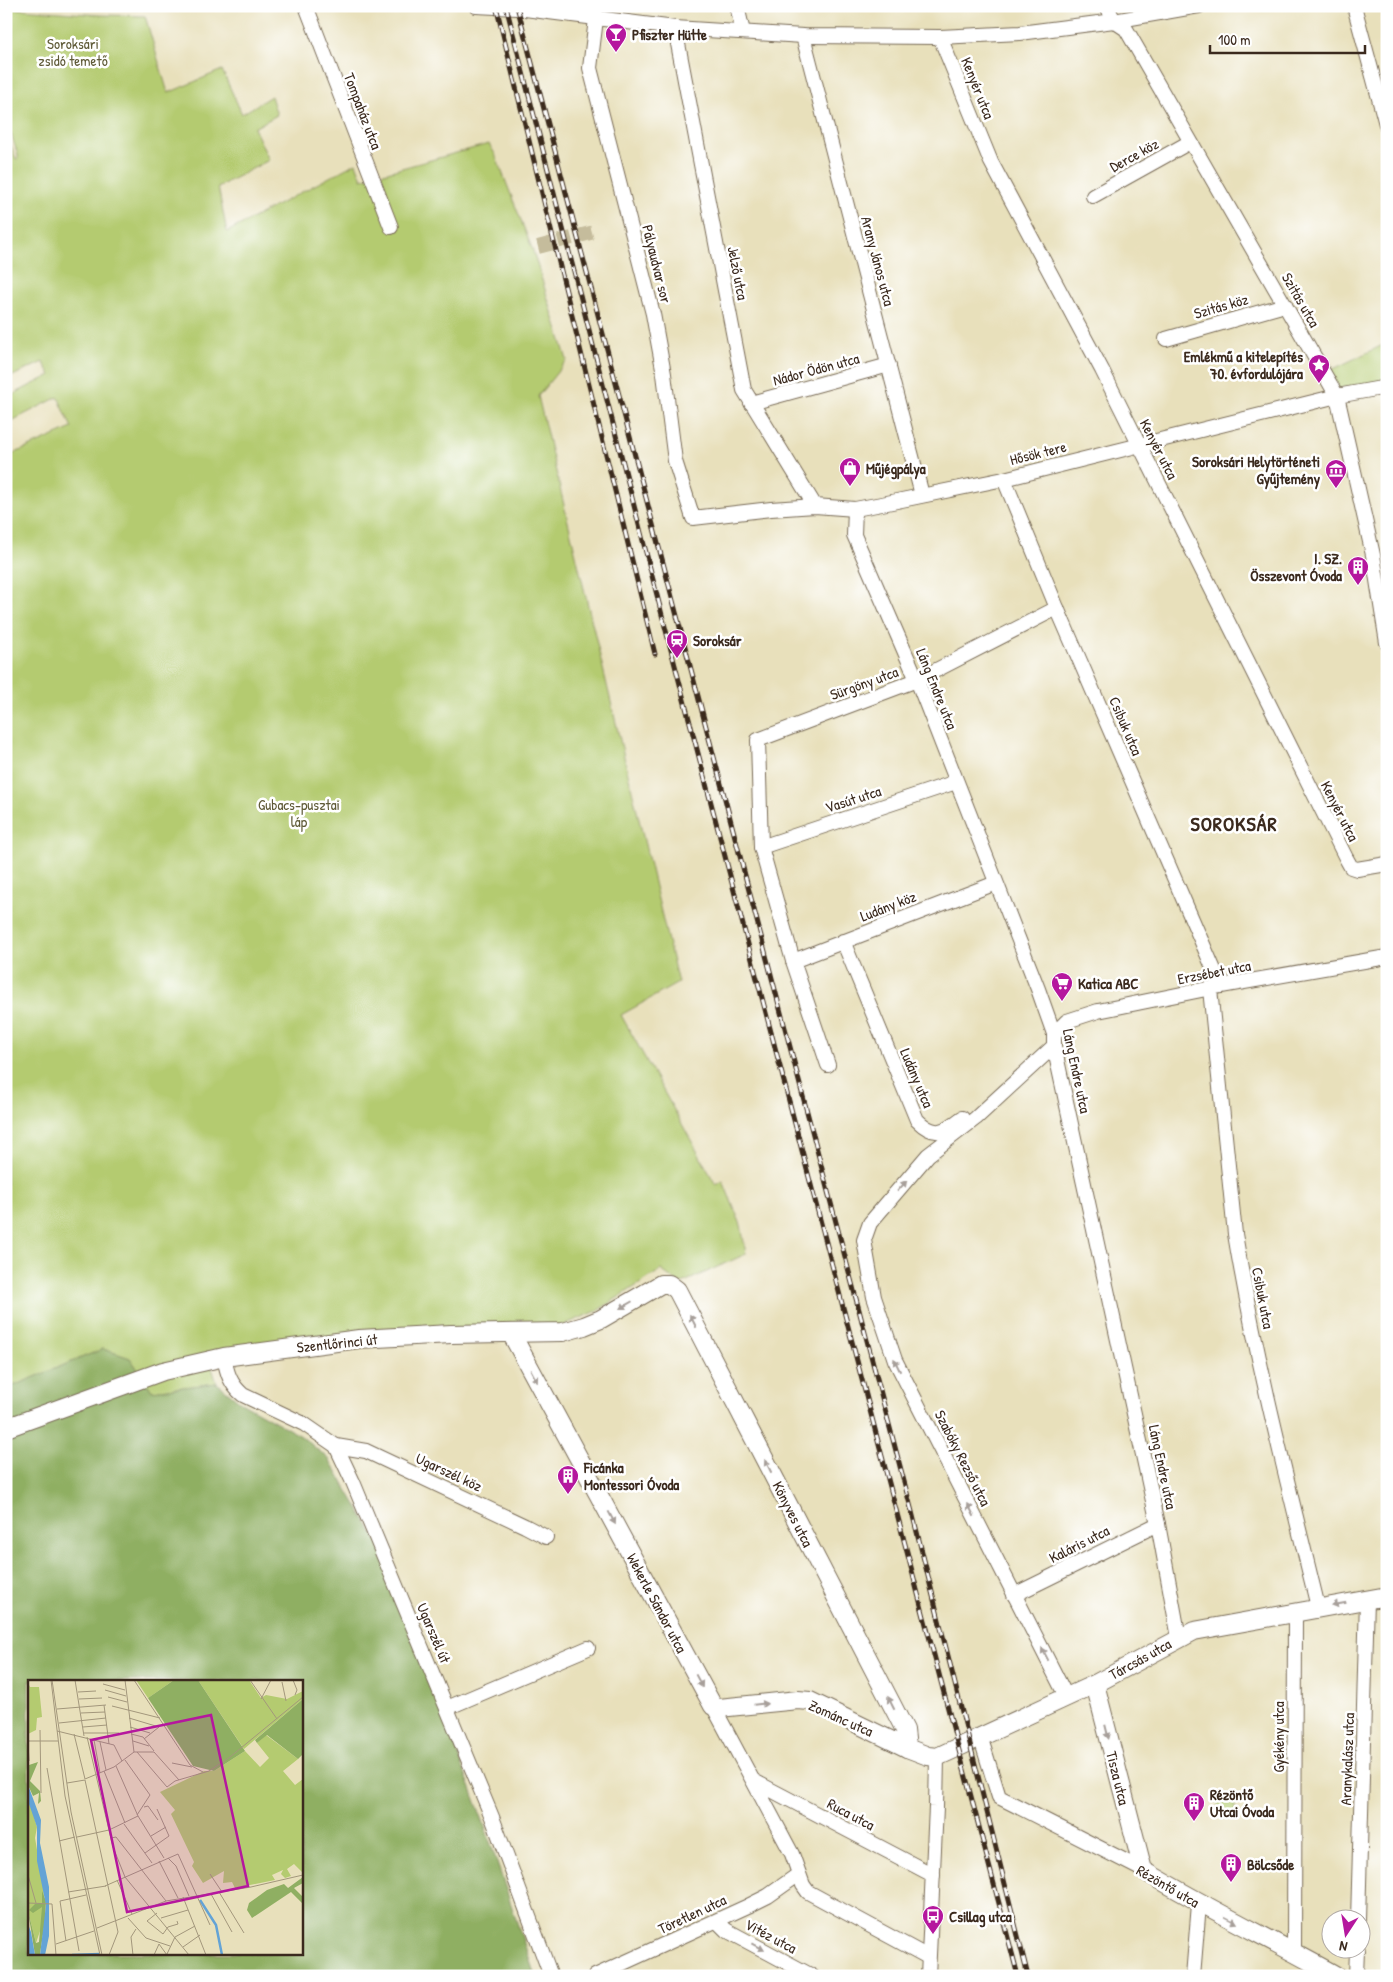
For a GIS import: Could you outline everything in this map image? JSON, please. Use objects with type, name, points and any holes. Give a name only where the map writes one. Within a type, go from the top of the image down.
[{"type":"main road","name":"Szentlőrinci út","points":[[6,1428],[163,1371],[224,1357],[359,1339],[451,1334],[563,1332],[601,1319],[661,1284],[669,1284]]},
{"type":"main road","name":"Könyves utca","points":[[669,1284],[677,1290],[906,1730],[907,1748]]},
{"type":"main road","name":"Wekerle Sándor utca","points":[[511,1333],[713,1706]]},
{"type":"main road","name":"Tárcsás utca","points":[[937,1757],[1067,1698],[1194,1631],[1387,1596]]},
{"type":"main road","name":"Tisza utca","points":[[1095,1684],[1143,1870]]},
{"type":"main road","name":"Zománc utca","points":[[713,1706],[719,1708],[798,1700],[810,1701],[907,1748]]},
{"type":"main road","points":[[907,1748],[928,1756],[937,1757]]},
{"type":"main road","name":"Rézöntő utca","points":[[1143,1870],[1199,1904],[1337,1976]]},
{"type":"street","name":"Tompaház utca","points":[[306,6],[391,227]]},
{"type":"street","points":[[476,6],[596,13],[675,28],[802,36],[940,37],[1020,33],[1114,21],[1199,6]]},
{"type":"street","points":[[737,6],[742,32]]},
{"type":"street","name":"Szitás utca","points":[[1107,6],[1114,21],[1126,29],[1337,396],[1373,556],[1387,643]]},
{"type":"street","points":[[1354,6],[1387,128]]},
{"type":"street","name":"Pályaudvar sor","points":[[596,13],[590,68],[653,314],[664,374],[676,462],[693,518]]},
{"type":"street","name":"Jelző utca","points":[[675,28],[744,390],[815,506]]},
{"type":"street","name":"Arany János utca","points":[[802,36],[922,495]]},
{"type":"street","name":"Kenyér utca","points":[[940,37],[991,162],[1139,444],[1348,863],[1351,867],[1357,869],[1387,864]]},
{"type":"street","name":"Derce köz","points":[[1093,196],[1190,142]]},
{"type":"street","name":"Szitás köz","points":[[1166,339],[1285,305]]},
{"type":"street","name":"Nádor Ödön utca","points":[[752,403],[889,365]]},
{"type":"street","name":"Hősök tere","points":[[693,518],[815,506],[856,509],[1004,479],[1139,444],[1337,396],[1387,386]]},
{"type":"street","name":"Csibuk utca","points":[[1004,479],[1216,988],[1235,1234],[1260,1370],[1318,1608]]},
{"type":"street","name":"Láng Endre utca","points":[[856,509],[854,535],[918,680],[1054,1040],[1158,1524],[1179,1638]]},
{"type":"street","name":"Sürgöny utca","points":[[761,847],[758,740],[918,680],[1057,608]]},
{"type":"street","name":"Vasút utca","points":[[761,847],[956,782]]},
{"type":"street","points":[[761,847],[793,961],[828,1065]]},
{"type":"street","name":"Ludány köz","points":[[793,961],[996,883]]},
{"type":"street","name":"Ludány utca","points":[[843,941],[917,1120],[925,1128],[934,1132],[944,1130],[1001,1087],[1014,1084]]},
{"type":"street","name":"Erzsébet utca","points":[[870,1223],[928,1155],[976,1118],[1014,1084],[1054,1040],[1067,1021],[1098,1011],[1387,957]]},
{"type":"street","name":"Szabóky Rezső utca","points":[[870,1223],[864,1240],[874,1297],[889,1347],[1067,1698]]},
{"type":"street","points":[[224,1357],[228,1376],[235,1388],[243,1395],[304,1424],[336,1446]]},
{"type":"street","name":"Ugarszél köz","points":[[336,1446],[366,1451],[546,1537]]},
{"type":"street","name":"Ugarszél út","points":[[336,1446],[353,1482],[492,1817],[551,1976]]},
{"type":"street","name":"Kaláris utca","points":[[1014,1595],[1158,1524]]},
{"type":"street","name":"Aranykalász utca","points":[[1358,1910],[1368,1599]]},
{"type":"street","name":"Gyékény utca","points":[[1294,1612],[1294,1952]]},
{"type":"street","points":[[447,1708],[588,1648]]},
{"type":"street","name":"Wekerle Sándor utca","points":[[713,1706],[792,1854],[799,1874]]},
{"type":"street","name":"Rézöntő utca","points":[[980,1736],[999,1797],[1143,1870]]},
{"type":"street","points":[[928,1976],[937,1757]]},
{"type":"street","name":"Ruca utca","points":[[754,1781],[933,1875]]},
{"type":"street","points":[[799,1874],[808,1892],[928,1957]]},
{"type":"street","name":"Töretlen utca","points":[[601,1975],[768,1896],[799,1874]]},
{"type":"street","points":[[1192,1976],[1199,1904]]},
{"type":"street","name":"Vitéz utca","points":[[717,1921],[726,1930],[812,1976]]},
{"type":"street","points":[[1356,1976],[1357,1960]]},
{"type":"green space","points":[[6,8],[100,15],[145,16],[168,93],[222,70],[242,114],[271,96],[277,115],[254,128],[269,160],[218,187],[227,232],[356,163],[362,179],[489,144],[495,154],[533,251],[567,360],[538,396],[678,983],[621,1015],[716,1185],[723,1181],[741,1225],[746,1254],[680,1284],[661,1270],[597,1311],[561,1326],[207,1353],[217,1383],[152,1391],[130,1358],[103,1349],[6,1389],[6,518],[10,516],[11,485],[6,471],[6,457],[72,428],[58,397],[6,424],[6,398],[51,375],[43,362],[6,379],[6,132],[16,159],[18,155],[6,119]]},
{"type":"green space","points":[[1387,343],[1387,382],[1336,389],[1327,372]]},
{"type":"green space","points":[[103,1349],[130,1358],[152,1391],[217,1383],[239,1401],[301,1436],[329,1459],[378,1542],[391,1574],[483,1821],[535,1976],[6,1976],[6,1389]]},
{"type":"green space","points":[[1235,1801],[1235,1812],[1219,1813],[1218,1802]]},
{"type":"tunnel","points":[[538,247],[594,232]]},
{"type":"railway","points":[[496,6],[655,654]]},
{"type":"railway","points":[[506,6],[671,650],[1018,1976]]},
{"type":"railway","points":[[517,6],[912,1512],[1028,1976]]},
{"type":"place","name":"Pfiszter Hütte","points":[[616,53]]},
{"type":"place","name":"Emlékmű a kitelepítés 70. évfordulójára","points":[[1319,384]]},
{"type":"place","name":"Műjégpálya","points":[[850,487]]},
{"type":"place","name":"Soroksári Helytörténeti Gyűjtemény","points":[[1336,489]]},
{"type":"place","name":"I. SZ. Összevont Óvoda","points":[[1358,586]]},
{"type":"place","name":"Soroksár","points":[[677,659]]},
{"type":"place","name":"Katica ABC","points":[[1062,1002]]},
{"type":"place","name":"Ficánka Montessori Óvoda","points":[[568,1495]]},
{"type":"place","name":"Rézöntő Utcai Óvoda","points":[[1194,1822]]},
{"type":"place","name":"Bölcsőde","points":[[1231,1883]]},
{"type":"place","name":"Csillag utca","points":[[933,1935]]},
{"type":"district","name":"SOROKSÁR","points":[[1234,823]]},
{"type":"park label","name":"Soroksári zsidó temető","points":[[73,52]]},
{"type":"park label","name":"Gubacs-pusztai láp","points":[[299,812]]}]
